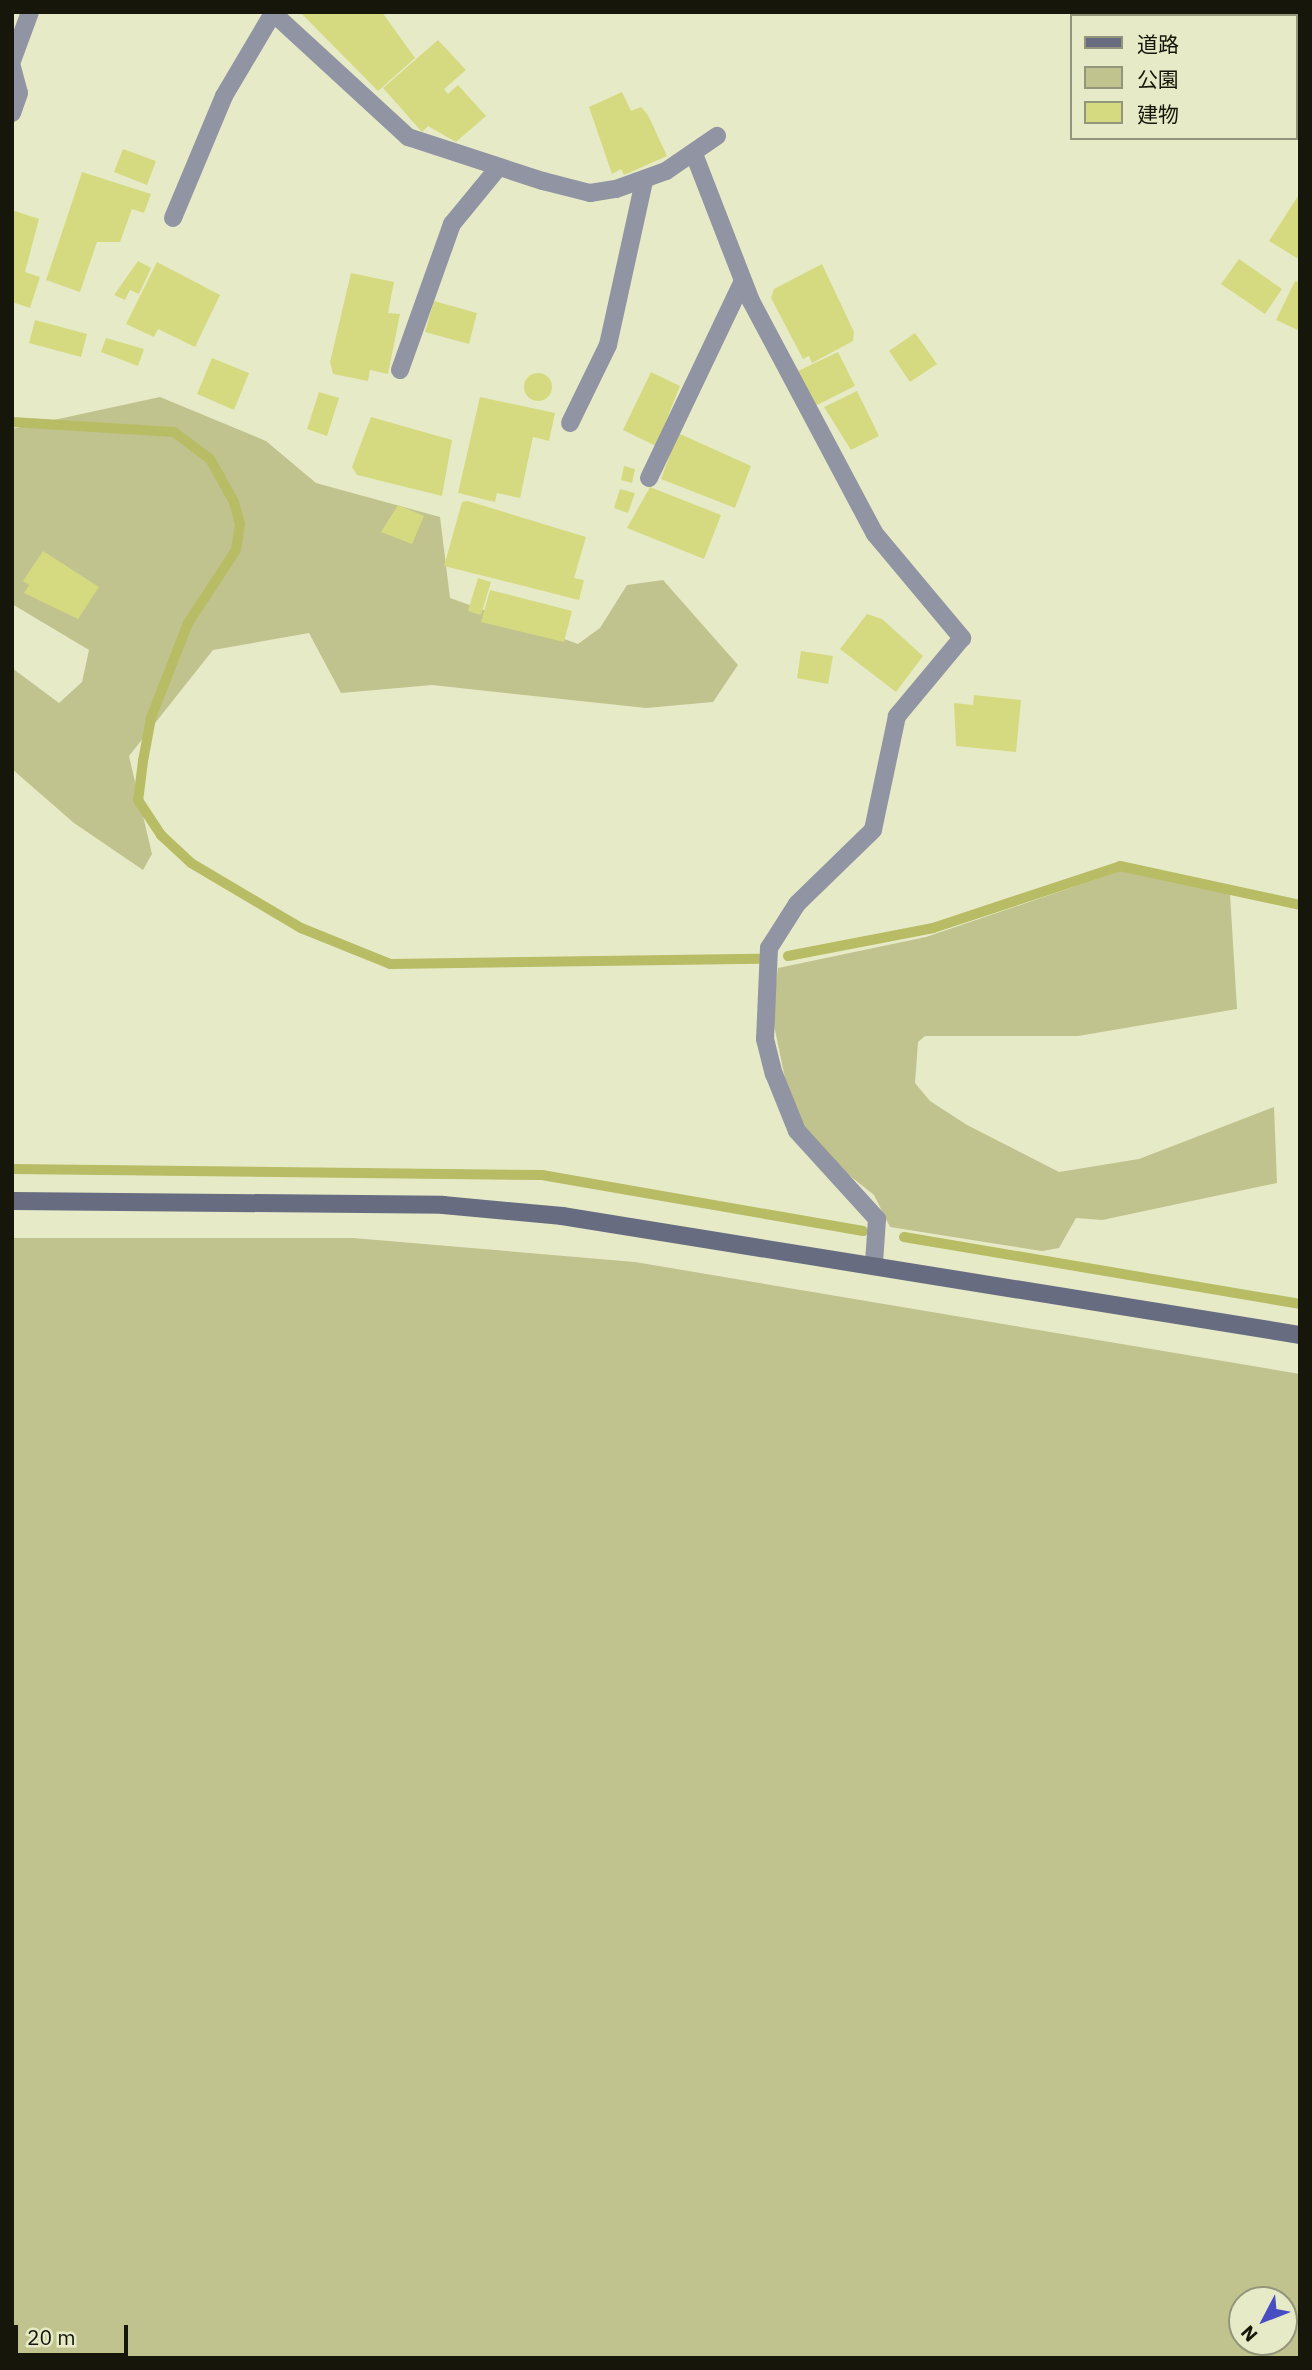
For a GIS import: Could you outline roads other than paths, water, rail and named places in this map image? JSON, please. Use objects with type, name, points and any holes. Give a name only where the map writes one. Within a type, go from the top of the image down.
[{"type":"street","points":[[12,61],[30,12]]},
{"type":"street","points":[[173,218],[224,96],[273,12],[400,132],[498,168],[590,193],[644,181],[694,154],[717,135]]},
{"type":"street","points":[[12,67],[19,93],[12,113]]},
{"type":"street","points":[[694,154],[743,281],[875,534],[962,638],[897,716],[873,830],[797,905],[769,948],[765,1039],[774,1074],[797,1131],[877,1219],[874,1263]]},
{"type":"street","points":[[400,370],[452,225],[498,168]]},
{"type":"street","points":[[570,423],[608,345],[644,181]]},
{"type":"street","points":[[649,478],[743,281]]},
{"type":"street","points":[[12,1201],[443,1205],[562,1216],[874,1263],[1300,1335]]},
{"type":"waterway","points":[[12,422],[174,432],[210,459],[234,502],[240,524],[236,550],[188,623],[151,718],[138,800],[161,835],[191,863],[301,928],[390,964],[759,959]]},
{"type":"waterway","points":[[788,956],[933,928],[1120,866],[1300,905]]},
{"type":"waterway","points":[[12,1169],[542,1175],[863,1231]]},
{"type":"waterway","points":[[904,1237],[1300,1304]]}]
